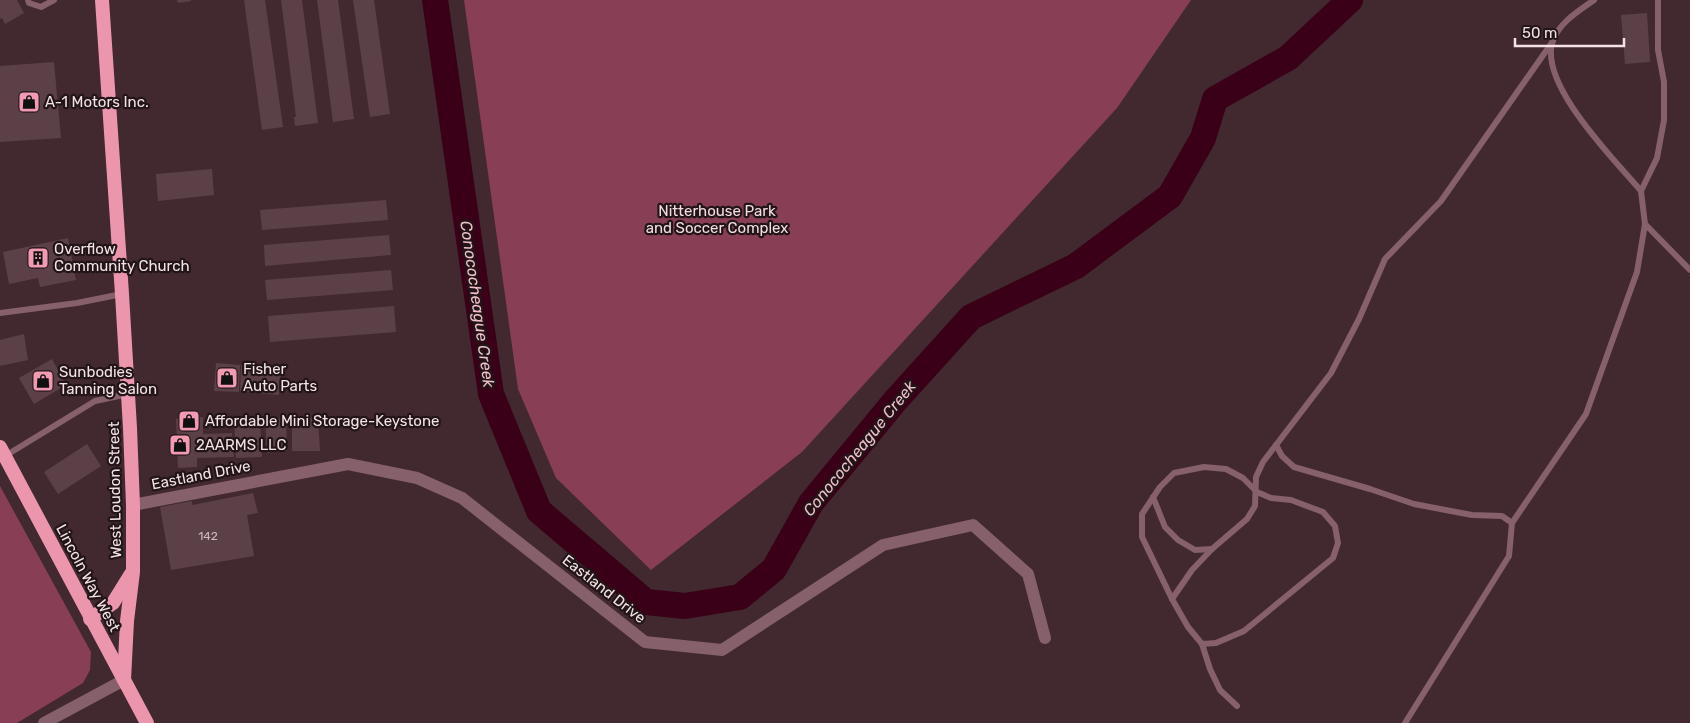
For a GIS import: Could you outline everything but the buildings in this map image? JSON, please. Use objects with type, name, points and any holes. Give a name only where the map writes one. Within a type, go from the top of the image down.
[{"type":"highway","name":"West Loudon Street","points":[[102,0],[128,394],[132,505],[133,572],[124,680]]},
{"type":"highway","name":"Lincoln Way West","points":[[2,452],[147,723]]},
{"type":"highway","points":[[90,619],[113,603],[133,572]]},
{"type":"street","name":"Eastland Drive","points":[[132,505],[348,464],[417,478],[462,498],[645,642],[722,650],[883,545],[973,525],[1028,574],[1045,638]]},
{"type":"street","points":[[44,723],[124,680]]},
{"type":"lane","points":[[28,0],[29,3],[41,7],[54,0]]},
{"type":"lane","points":[[1172,599],[1192,570],[1212,549],[1248,519],[1255,506],[1257,492],[1256,477],[1276,445],[1331,373],[1359,319],[1385,259],[1441,201],[1562,26],[1574,14],[1594,0]]},
{"type":"lane","points":[[1641,191],[1658,158],[1664,120],[1664,82],[1658,50],[1658,0]]},
{"type":"lane","points":[[1405,723],[1509,556],[1512,523],[1586,414],[1637,272],[1645,224],[1641,191],[1598,141],[1568,102],[1555,74],[1551,57],[1553,40]]},
{"type":"lane","points":[[1645,224],[1690,270]]},
{"type":"lane","points":[[0,313],[77,303],[122,294]]},
{"type":"lane","points":[[2,452],[95,401],[128,394]]},
{"type":"lane","points":[[1276,445],[1282,456],[1294,467],[1414,504],[1472,515],[1502,516],[1512,523]]},
{"type":"lane","points":[[1202,644],[1216,643],[1244,631],[1333,558],[1338,543],[1335,526],[1323,512],[1291,500],[1271,498],[1257,492],[1243,478],[1226,469],[1204,467],[1174,473],[1160,487],[1142,514],[1142,537],[1172,599],[1188,627],[1202,644],[1210,670],[1220,690],[1237,706]]},
{"type":"lane","points":[[1153,497],[1166,527],[1178,540],[1195,550],[1212,549]]},
{"type":"green space","name":"Nitterhouse Park and Soccer Complex","points":[[464,0],[1191,0],[1117,108],[802,452],[651,570],[556,478],[518,389]]},
{"type":"green space","points":[[0,486],[91,652],[90,670],[83,683],[17,723],[0,723]]},
{"type":"waterway","name":"Conococheague Creek","points":[[435,0],[491,394],[539,511],[646,602],[685,606],[740,597],[774,569],[811,503],[895,401],[971,317],[1076,266],[1170,196],[1203,138],[1215,99],[1288,58],[1350,0]]},
{"type":"place","name":"A-1 Motors Inc.","points":[[29,102]]},
{"type":"place","name":"Overflow Community Church","points":[[38,258]]},
{"type":"place","name":"Fisher Auto Parts","points":[[227,378]]},
{"type":"place","name":"Sunbodies Tanning Salon","points":[[43,381]]},
{"type":"place","name":"Affordable Mini Storage-Keystone","points":[[189,421]]},
{"type":"place","name":"2AARMS LLC","points":[[180,445]]}]
